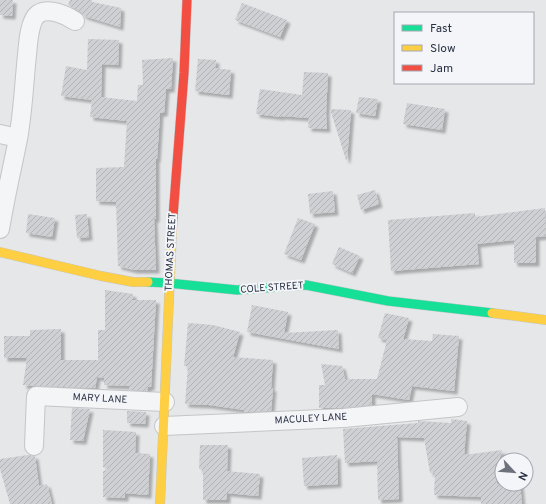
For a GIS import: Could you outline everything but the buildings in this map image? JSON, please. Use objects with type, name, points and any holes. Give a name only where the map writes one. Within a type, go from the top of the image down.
[{"type":"street","name":"THOMAS STREET","points":[[160,504],[165,402],[168,283],[187,30],[187,0]]},
{"type":"street","points":[[0,229],[4,201],[18,138],[28,46],[34,21],[38,14],[47,12],[58,13],[75,21]]},
{"type":"street","points":[[0,134],[18,138]]},
{"type":"street","name":"COLE STREET","points":[[0,252],[133,282],[168,283],[237,290],[306,285],[388,301],[546,320]]},
{"type":"street","name":"MARY LANE","points":[[34,446],[36,396],[165,402]]},
{"type":"street","name":"MACULEY LANE","points":[[164,426],[344,418],[458,407]]},
{"type":"traffic: fast","points":[[148,282],[237,290],[306,285],[388,301],[492,313]]},
{"type":"traffic: slow","points":[[160,504],[172,230]]},
{"type":"traffic: slow","points":[[0,252],[101,276],[133,282],[148,282]]},
{"type":"traffic: slow","points":[[492,313],[546,320]]},
{"type":"traffic: jam","points":[[172,230],[184,73],[187,0]]}]
